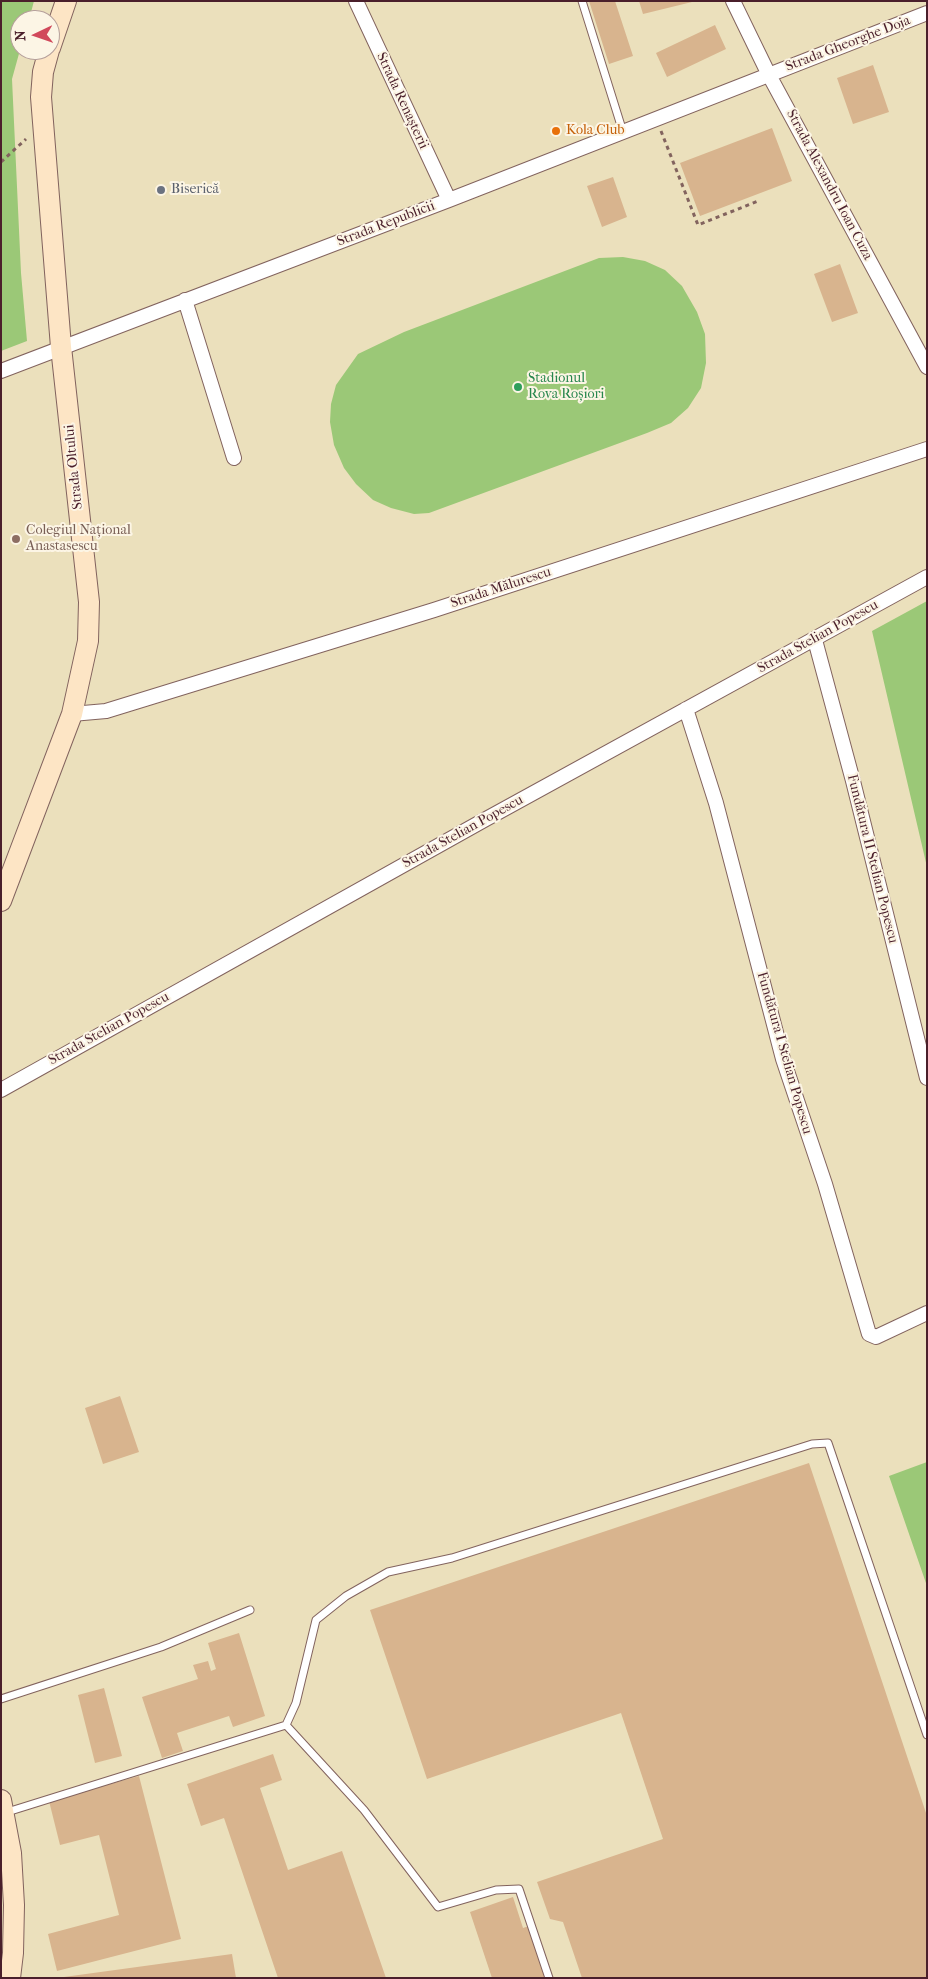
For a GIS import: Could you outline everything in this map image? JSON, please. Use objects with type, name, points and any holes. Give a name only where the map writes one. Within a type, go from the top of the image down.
[{"type":"main road","name":"Strada Oltului","points":[[60,19],[66,1]]},
{"type":"main road","name":"Strada Oltului","points":[[1,901],[72,714],[88,641],[89,602],[61,347],[42,97],[43,72],[47,60]]},
{"type":"main road","points":[[2,1807],[11,1853],[14,1905],[13,1953],[10,1978]]},
{"type":"street","name":"Strada Renașterii","points":[[356,1],[449,200]]},
{"type":"street","name":"Strada Alexandru Ioan Cuza","points":[[733,1],[770,75],[927,367]]},
{"type":"street","name":"Strada Gheorghe Doja","points":[[770,75],[927,13]]},
{"type":"street","name":"Strada Republicii","points":[[1,371],[770,75]]},
{"type":"street","points":[[185,300],[234,458]]},
{"type":"street","name":"Strada Mălurescu","points":[[72,714],[106,711],[434,610],[927,448]]},
{"type":"street","name":"Strada Stelian Popescu","points":[[1,1090],[686,709],[927,578]]},
{"type":"street","name":"Fundătura II Stelian Popescu","points":[[815,640],[853,781],[927,1078]]},
{"type":"street","name":"Fundătura I Stelian Popescu","points":[[686,709],[716,803],[783,1059],[825,1184],[869,1334],[876,1337],[927,1313]]},
{"type":"lane","points":[[582,1],[623,132]]},
{"type":"lane","points":[[2,1807],[286,1725],[296,1703],[316,1620],[346,1596],[388,1572],[452,1558],[812,1444],[828,1443],[927,1735]]},
{"type":"lane","points":[[1,1698],[161,1647],[250,1610]]},
{"type":"lane","points":[[286,1725],[364,1810],[438,1907],[496,1890],[519,1889],[549,1978]]},
{"type":"path","points":[[656,119],[698,225],[758,201]]},
{"type":"path","points":[[1,162],[44,124]]},
{"type":"green space","points":[[1,1],[34,1],[32,10],[10,10],[10,60],[17,60],[12,79],[21,273],[27,341],[1,351]]},
{"type":"green space","name":"Stadionul Rova Roșiori","points":[[623,257],[645,261],[665,270],[682,286],[697,312],[705,334],[706,363],[701,388],[688,408],[671,423],[429,513],[414,514],[391,508],[373,500],[356,484],[344,468],[334,445],[330,422],[331,404],[336,385],[358,354],[404,332],[599,258]]},
{"type":"green space","points":[[927,601],[927,867],[872,631]]},
{"type":"green space","points":[[927,1462],[927,1586],[889,1476]]},
{"type":"building","points":[[589,1],[615,1],[633,56],[609,64]]},
{"type":"building","points":[[639,1],[692,1],[692,2],[643,14]]},
{"type":"building","points":[[715,25],[726,49],[667,77],[656,53]]},
{"type":"building","points":[[873,65],[889,112],[853,124],[837,78]]},
{"type":"building","points":[[772,128],[792,181],[700,216],[680,163]]},
{"type":"building","points":[[613,177],[627,217],[602,227],[587,186]]},
{"type":"building","points":[[840,264],[858,313],[832,322],[814,274]]},
{"type":"building","points":[[120,1396],[139,1452],[103,1464],[85,1408]]},
{"type":"building","points":[[809,1463],[927,1816],[927,1978],[582,1978],[563,1922],[550,1919],[537,1882],[663,1839],[621,1713],[427,1779],[370,1610]]},
{"type":"building","points":[[239,1633],[265,1716],[233,1727],[229,1716],[177,1733],[183,1751],[162,1758],[142,1697],[198,1679],[193,1665],[208,1661],[211,1671],[216,1669],[208,1643]]},
{"type":"building","points":[[104,1688],[122,1756],[95,1763],[78,1695]]},
{"type":"building","points":[[273,1754],[282,1780],[260,1788],[288,1870],[342,1851],[386,1978],[278,1978],[224,1818],[201,1826],[187,1784]]},
{"type":"building","points":[[139,1776],[181,1939],[57,1971],[48,1934],[119,1915],[99,1835],[60,1845],[49,1801]]},
{"type":"building","points":[[513,1897],[523,1928],[532,1925],[549,1975],[542,1978],[492,1978],[470,1912]]},
{"type":"building","points":[[232,1954],[236,1978],[64,1978],[64,1977]]},
{"type":"place","name":"Kola Club","points":[[556,131]]},
{"type":"place","name":"Biserică","points":[[161,190]]},
{"type":"place","name":"Stadionul Rova Roșiori","points":[[518,387]]},
{"type":"place","name":"Colegiul Național Anastasescu","points":[[16,539]]}]
